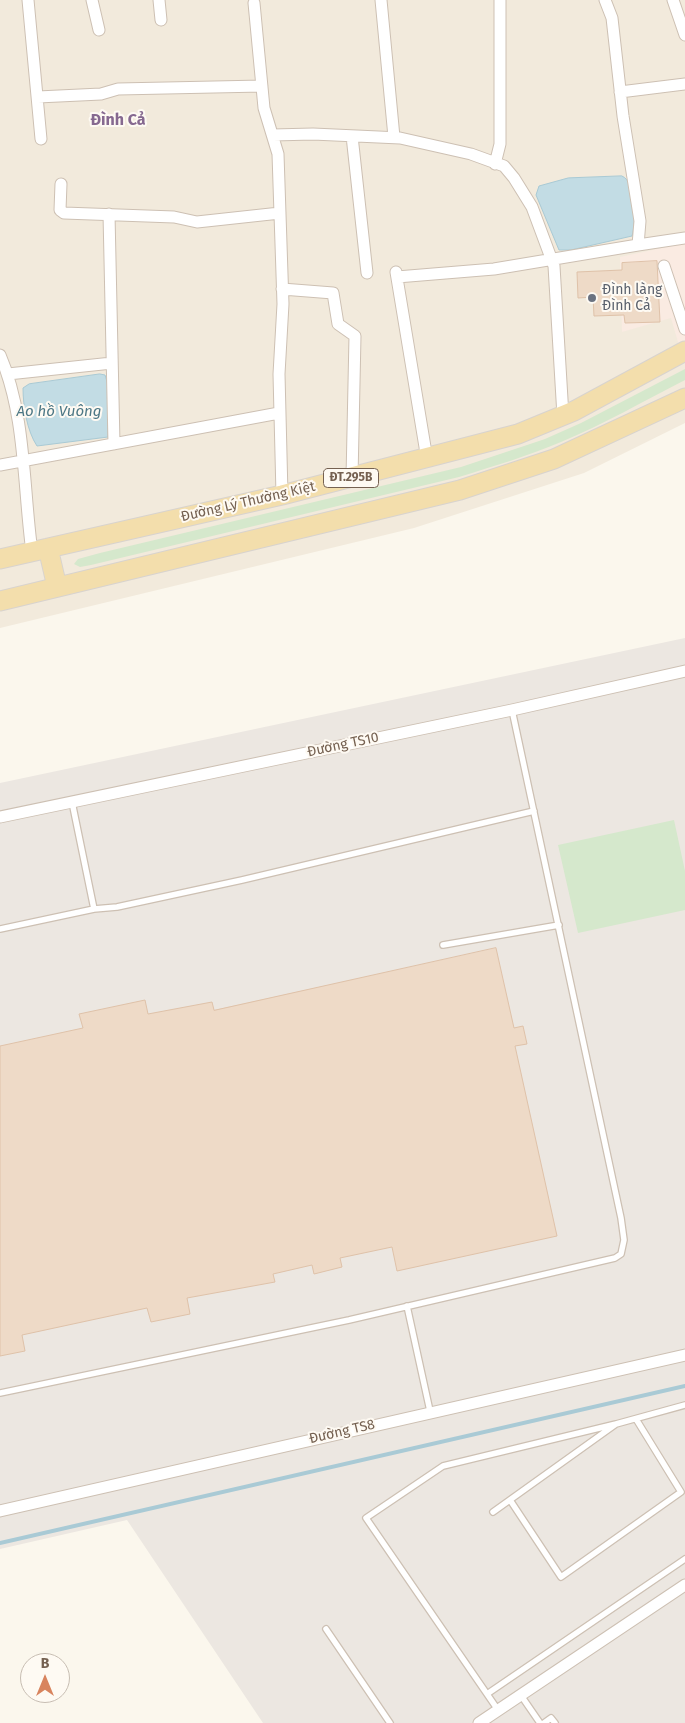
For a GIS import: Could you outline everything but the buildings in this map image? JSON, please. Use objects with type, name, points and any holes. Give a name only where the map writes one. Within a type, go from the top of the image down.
[{"type":"main road","name":"Đường Lý Thường Kiệt","points":[[0,559],[282,495],[518,434],[563,416],[685,351]]},
{"type":"main road","points":[[0,601],[331,522],[476,485],[533,467],[588,445],[685,398]]},
{"type":"main road","points":[[40,550],[57,587]]},
{"type":"street","points":[[28,0],[41,139]]},
{"type":"street","points":[[92,0],[99,30]]},
{"type":"street","points":[[159,0],[161,20]]},
{"type":"street","points":[[381,0],[394,137]]},
{"type":"street","points":[[495,164],[500,144],[500,0]]},
{"type":"street","points":[[605,0],[612,18],[620,92],[640,221],[638,245]]},
{"type":"street","points":[[672,0],[685,35]]},
{"type":"street","points":[[254,2],[264,108],[278,154],[282,289],[279,412],[282,495]]},
{"type":"street","points":[[620,92],[685,84]]},
{"type":"street","points":[[38,97],[101,94],[118,89],[262,86]]},
{"type":"street","points":[[273,135],[394,137],[471,154],[504,166],[532,207],[552,260],[563,416]]},
{"type":"street","points":[[352,136],[367,273]]},
{"type":"street","points":[[61,184],[60,210],[64,213],[174,217],[197,222],[280,213]]},
{"type":"street","points":[[109,214],[114,444]]},
{"type":"street","points":[[427,459],[397,274],[494,269],[685,238]]},
{"type":"street","points":[[664,266],[685,329]]},
{"type":"street","points":[[282,289],[333,293],[338,324],[355,336],[352,478]]},
{"type":"street","points":[[0,355],[8,374],[18,419],[22,462],[40,550]]},
{"type":"street","points":[[8,374],[112,363]]},
{"type":"street","points":[[0,465],[279,412]]},
{"type":"street","name":"Đường TS10","points":[[0,817],[512,710],[685,671]]},
{"type":"street","name":"Đường TS8","points":[[0,1511],[685,1354]]},
{"type":"street","points":[[478,1723],[685,1585]]},
{"type":"lane","points":[[0,1392],[408,1306],[615,1258],[621,1254],[624,1248],[621,1218],[512,710]]},
{"type":"lane","points":[[72,802],[94,909]]},
{"type":"lane","points":[[0,929],[242,880],[534,811]]},
{"type":"lane","points":[[443,945],[559,925]]},
{"type":"lane","points":[[408,1306],[430,1412]]},
{"type":"lane","points":[[498,1710],[366,1518],[443,1466],[636,1419],[685,1405]]},
{"type":"lane","points":[[510,1500],[561,1577],[683,1495],[636,1419]]},
{"type":"lane","points":[[493,1512],[616,1424]]},
{"type":"lane","points":[[487,1694],[685,1559]]},
{"type":"lane","points":[[326,1629],[390,1723]]},
{"type":"lane","points":[[520,1694],[540,1723]]},
{"type":"lane","points":[[544,1723],[551,1718],[555,1723]]},
{"type":"shaded area","points":[[0,0],[685,0],[685,423],[584,473],[414,528],[0,628]]},
{"type":"shaded area","points":[[685,243],[685,346],[680,349],[671,318],[622,332],[620,257]]},
{"type":"shaded area","points":[[685,638],[685,1723],[263,1723],[127,1520],[0,1549],[0,783]]},
{"type":"green space","points":[[685,369],[685,380],[593,428],[536,452],[498,465],[459,477],[91,565],[80,567],[74,564],[78,559],[100,553],[461,467],[545,439],[581,423]]},
{"type":"green space","points":[[674,820],[685,871],[685,910],[578,933],[558,845]]},
{"type":"water","points":[[622,176],[627,180],[633,194],[635,212],[632,236],[571,250],[559,250],[536,195],[539,186],[568,178]]},
{"type":"water","name":"Ao hồ Vuông","points":[[100,374],[105,375],[108,385],[108,437],[37,446],[26,418],[23,388],[29,384]]},
{"type":"waterway","points":[[0,1543],[685,1386]]},
{"type":"place","name":"Đình làng Đình Cả","points":[[592,298]]},
{"type":"district","name":"Đình Cả","points":[[118,121]]}]
